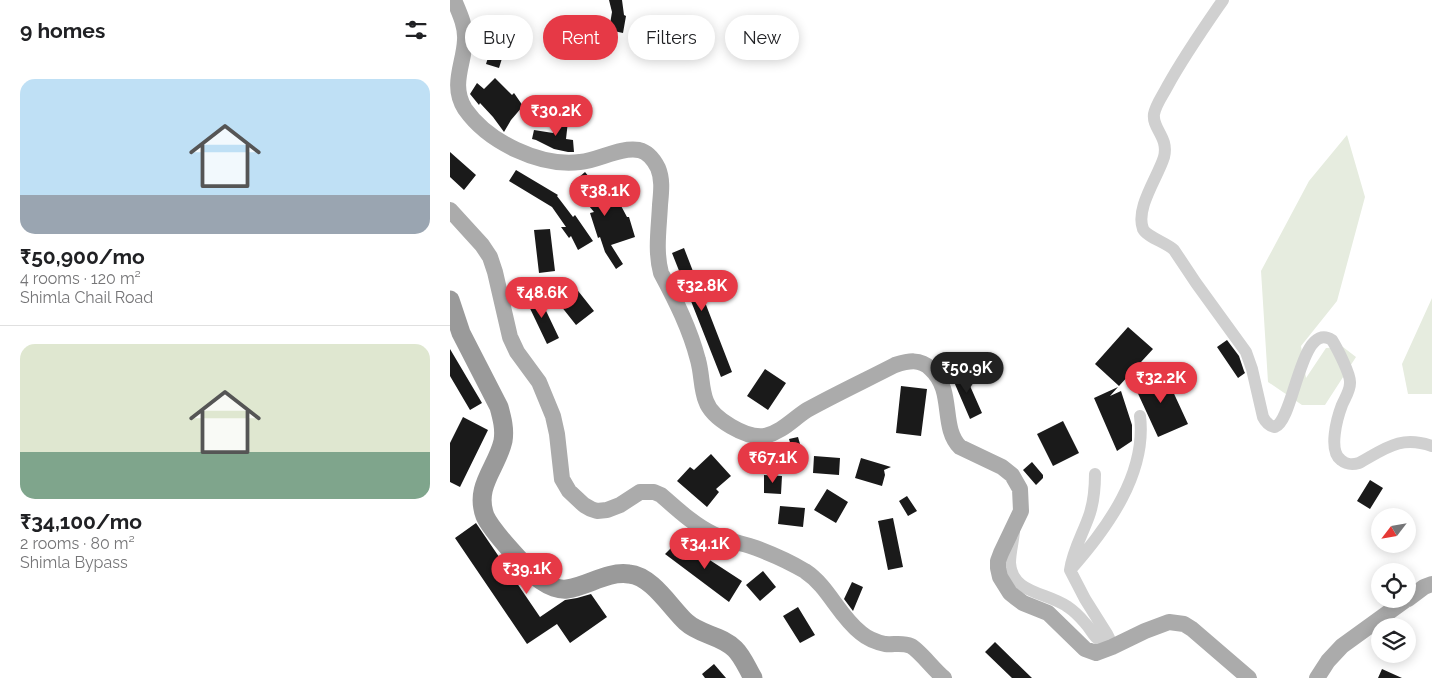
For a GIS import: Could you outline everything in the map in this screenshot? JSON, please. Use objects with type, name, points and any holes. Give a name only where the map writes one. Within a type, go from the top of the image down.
[{"type":"highway","points":[[450,300],[461,334],[500,407],[503,419],[502,442],[481,496],[486,518],[492,527],[530,571],[552,587],[565,589],[620,574],[630,574],[644,578],[690,625],[727,642],[742,658],[752,678]]},
{"type":"main road","points":[[454,0],[461,16],[466,39],[456,80],[458,94],[464,107],[480,125],[513,148],[525,154],[548,160],[581,162],[631,150],[640,150],[653,159],[658,170],[661,186],[658,264],[689,328],[698,360],[706,403],[719,420],[754,435],[769,435],[786,427],[805,412],[895,365],[911,360],[927,365],[941,381],[945,392],[950,427],[956,443],[960,447],[1002,467],[1012,475],[1020,489],[1021,511],[998,561],[998,568],[1004,585],[1010,593],[1023,603],[1048,613],[1085,649],[1096,653],[1169,622],[1184,624],[1249,678]]},
{"type":"main road","points":[[450,210],[482,245],[490,257],[496,272],[510,337],[517,352],[539,382],[553,416],[562,479],[569,490],[584,505],[597,511],[607,510],[620,505],[640,492],[654,492],[661,495],[705,530],[719,537],[771,554],[804,570],[825,589],[841,612],[860,633],[877,642],[909,646],[916,649],[944,678]]},
{"type":"main road","points":[[1416,593],[1432,584]]},
{"type":"main road","points":[[1317,678],[1328,661],[1342,646],[1395,608]]},
{"type":"street","points":[[1222,0],[1180,62],[1156,106],[1154,120],[1163,137],[1165,150],[1164,158],[1143,210],[1144,230],[1148,235],[1174,250],[1242,344],[1250,362],[1263,417],[1271,427],[1279,426],[1282,423],[1300,368],[1315,341],[1326,337],[1332,340],[1350,379],[1349,388],[1336,426],[1334,452],[1337,458],[1343,462],[1359,463],[1399,442],[1420,441],[1432,446]]},
{"type":"street","points":[[1070,570],[1107,525],[1122,498],[1135,468],[1141,439],[1140,416]]},
{"type":"street","points":[[1014,527],[1010,560],[1016,581],[1030,591],[1068,607],[1086,623],[1097,639],[1103,642],[1108,641],[1107,634],[1070,570],[1074,551],[1090,514],[1095,493],[1095,474]]},
{"type":"shaded area","points":[[1347,135],[1365,197],[1337,301],[1301,346],[1306,378],[1326,348],[1343,347],[1356,357],[1325,405],[1302,405],[1268,382],[1261,271],[1309,181]]},
{"type":"shaded area","points":[[1432,298],[1432,394],[1408,394],[1402,364]]},
{"type":"building","points":[[609,0],[622,0],[624,15],[626,16],[623,33],[618,32],[618,15],[612,15]]},
{"type":"building","points":[[487,60],[502,60],[499,68],[486,64]]},
{"type":"building","points":[[495,78],[512,95],[514,93],[523,106],[504,132],[493,117],[470,94],[477,83],[484,89]]},
{"type":"building","points":[[554,120],[568,121],[566,139],[573,140],[574,152],[554,149],[532,139],[534,130],[553,133]]},
{"type":"building","points":[[450,152],[476,175],[464,190],[450,177]]},
{"type":"building","points":[[516,170],[558,195],[593,241],[578,250],[571,236],[569,238],[561,227],[566,227],[552,207],[509,181]]},
{"type":"building","points":[[585,172],[612,205],[619,202],[627,217],[629,217],[635,237],[611,245],[623,264],[616,269],[605,252],[600,237],[598,238],[590,213],[594,212],[571,184]]},
{"type":"building","points":[[550,229],[555,271],[539,273],[534,230]]},
{"type":"building","points":[[684,248],[732,372],[721,377],[672,253]]},
{"type":"building","points":[[575,287],[594,311],[576,325],[557,301]]},
{"type":"building","points":[[538,294],[559,338],[547,344],[526,300]]},
{"type":"building","points":[[1128,327],[1153,349],[1119,386],[1095,364]]},
{"type":"building","points":[[1227,340],[1239,356],[1245,373],[1238,378],[1217,347]]},
{"type":"building","points":[[450,349],[482,403],[470,410],[450,376]]},
{"type":"building","points":[[765,369],[786,383],[768,410],[747,396]]},
{"type":"building","points":[[963,370],[982,413],[970,419],[951,375]]},
{"type":"building","points":[[1164,372],[1188,424],[1158,437],[1134,385]]},
{"type":"building","points":[[901,386],[927,389],[921,436],[896,433]]},
{"type":"building","points":[[1118,387],[1110,396],[1121,391],[1132,425],[1132,441],[1117,451],[1094,398]]},
{"type":"building","points":[[463,417],[488,430],[460,487],[450,482],[450,443]]},
{"type":"building","points":[[1063,421],[1079,453],[1053,466],[1037,434]]},
{"type":"building","points":[[798,437],[802,451],[793,453],[789,439]]},
{"type":"building","points":[[711,454],[731,476],[716,489],[719,492],[707,507],[677,481],[690,467],[694,470]]},
{"type":"building","points":[[814,456],[840,458],[839,475],[813,473]]},
{"type":"building","points":[[861,458],[891,467],[884,470],[885,475],[882,486],[855,478]]},
{"type":"building","points":[[1032,462],[1043,475],[1043,478],[1036,485],[1023,470]]},
{"type":"building","points":[[764,475],[782,476],[781,494],[764,493]]},
{"type":"building","points":[[1370,480],[1383,488],[1370,509],[1357,501]]},
{"type":"building","points":[[827,489],[848,502],[836,523],[814,510]]},
{"type":"building","points":[[907,496],[917,511],[908,516],[899,501]]},
{"type":"building","points":[[780,506],[805,508],[803,527],[778,524]]},
{"type":"building","points":[[893,518],[903,567],[888,570],[878,521]]},
{"type":"building","points":[[476,523],[540,617],[565,600],[591,594],[607,617],[570,643],[557,624],[527,644],[455,538]]},
{"type":"building","points":[[679,540],[742,581],[729,602],[665,554]]},
{"type":"building","points":[[763,571],[776,587],[760,601],[746,585]]},
{"type":"building","points":[[852,582],[863,587],[853,611],[844,599]]},
{"type":"building","points":[[798,607],[815,635],[800,643],[783,616]]},
{"type":"building","points":[[995,642],[1032,678],[1012,678],[985,652]]},
{"type":"building","points":[[714,664],[726,678],[705,678],[702,674]]},
{"type":"building","points":[[1382,669],[1402,678],[1378,678]]}]
